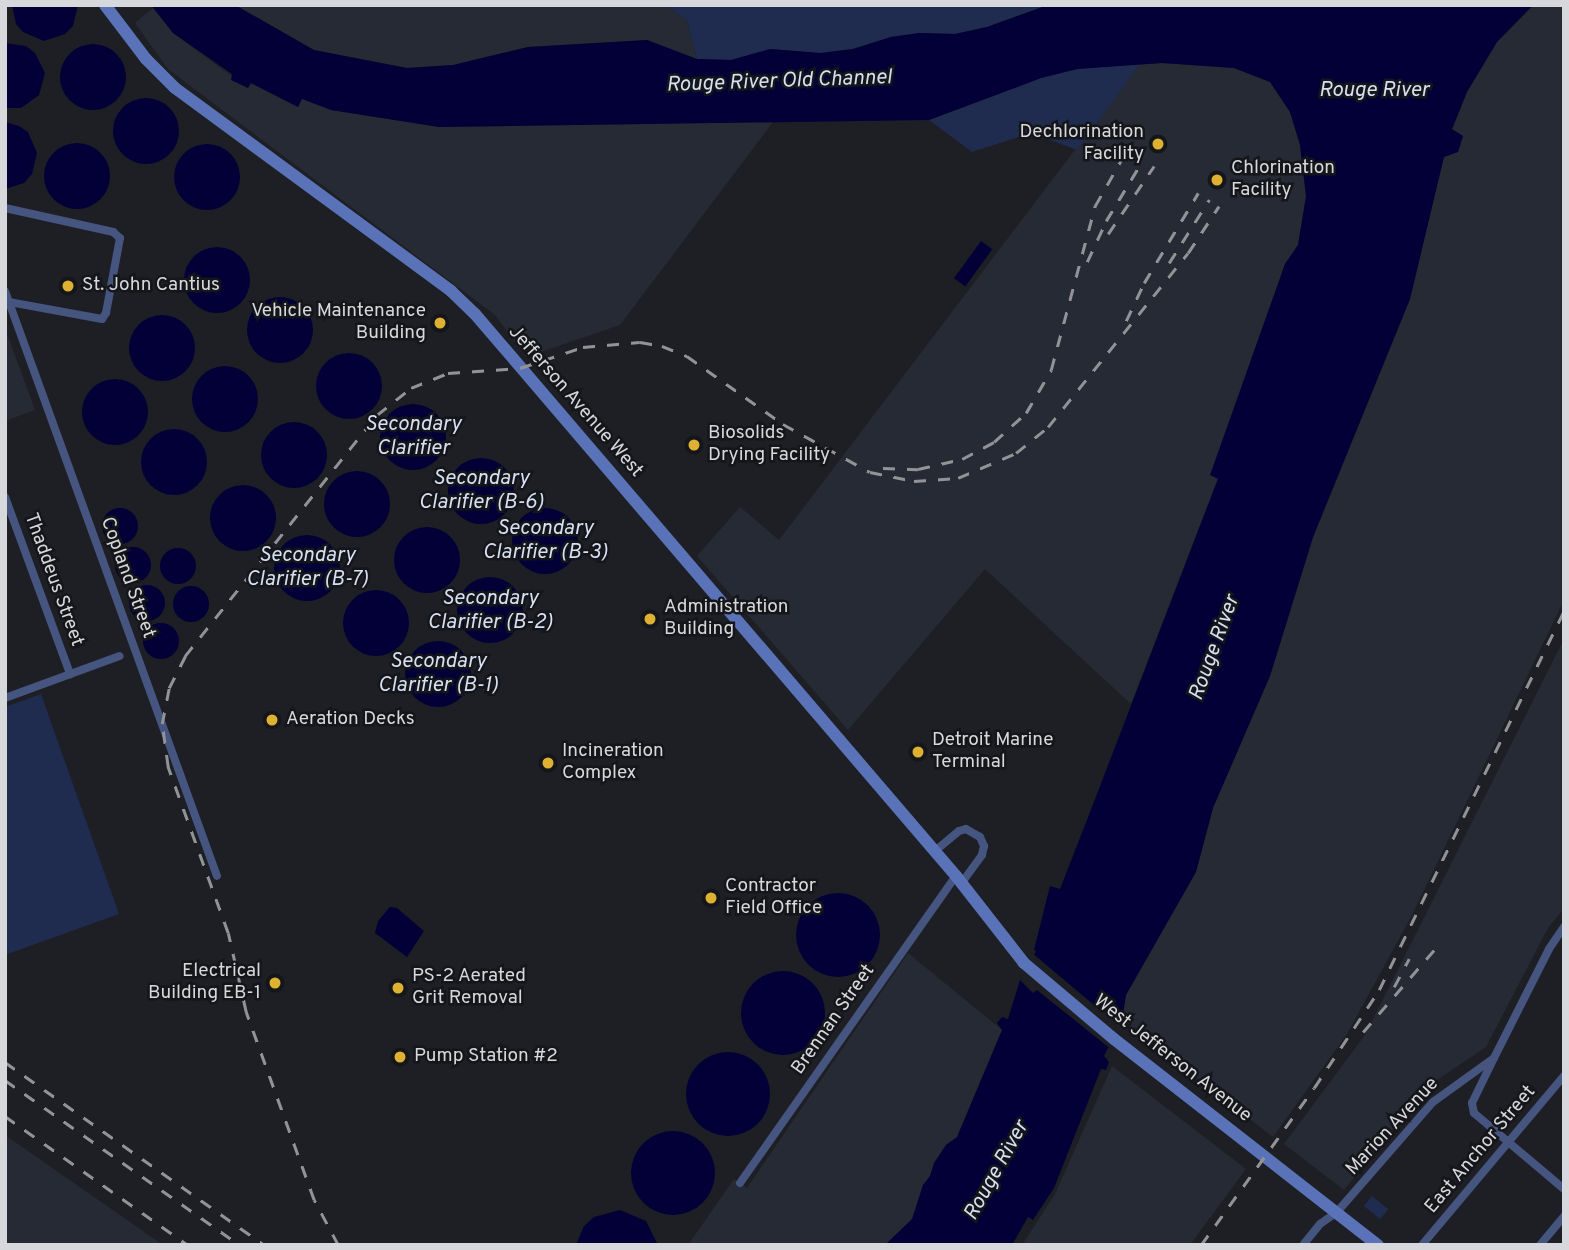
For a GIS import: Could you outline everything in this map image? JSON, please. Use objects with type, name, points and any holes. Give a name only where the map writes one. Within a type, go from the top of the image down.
[{"type":"main road","name":"Jefferson Avenue West","points":[[105,5],[146,59],[175,88],[452,291],[475,314],[959,880]]},
{"type":"main road","name":"West Jefferson Avenue","points":[[959,880],[1024,963],[1114,1039],[1378,1245]]},
{"type":"street","points":[[5,208],[120,236],[111,289],[102,319],[9,302]]},
{"type":"street","name":"Copland Street","points":[[5,291],[217,876]]},
{"type":"street","name":"Thaddeus Street","points":[[5,497],[70,674]]},
{"type":"street","points":[[5,698],[120,656]]},
{"type":"street","name":"Brennan Street","points":[[740,1184],[959,880],[982,855],[984,846],[981,837],[966,829],[959,831],[934,851]]},
{"type":"street","name":"Marion Avenue","points":[[1303,1245],[1320,1224],[1337,1212],[1433,1102],[1494,1058],[1549,949],[1564,928]]},
{"type":"street","points":[[1494,1058],[1472,1108],[1564,1189]]},
{"type":"street","name":"East Anchor Street","points":[[1422,1245],[1564,1076]]},
{"type":"street","points":[[1540,1245],[1564,1216]]},
{"type":"shaded area","points":[[235,5],[665,5],[687,20],[697,59],[647,40],[528,47],[453,65],[407,68],[314,50]]},
{"type":"shaded area","points":[[665,5],[1048,5],[987,27],[955,34],[919,33],[891,37],[853,49],[820,53],[770,49],[731,60],[697,59],[687,20]]},
{"type":"shaded area","points":[[1534,5],[1564,5],[1564,600],[1411,917],[1347,1034],[1273,1137],[1122,1020],[1126,995],[1196,872],[1213,808],[1270,676],[1313,538],[1410,299],[1444,156],[1458,152],[1463,136],[1452,130],[1467,92],[1497,42]]},
{"type":"shaded area","points":[[153,8],[173,33],[248,88],[250,83],[298,107],[301,98],[331,110],[439,127],[773,122],[620,325],[526,357],[495,315],[168,69],[135,23]]},
{"type":"shaded area","points":[[1140,64],[1234,68],[1270,82],[1290,112],[1300,145],[1306,196],[1298,245],[1285,264],[1211,475],[1218,478],[1131,704],[985,569],[848,730],[697,556],[740,507],[779,540]]},
{"type":"shaded area","points":[[1140,64],[1077,150],[1031,133],[972,152],[929,120],[1041,78],[1077,69]]},
{"type":"shaded area","points":[[5,328],[35,410],[5,421]]},
{"type":"shaded area","points":[[1564,639],[1564,908],[1548,928],[1486,1047],[1428,1086],[1344,1190],[1284,1144],[1365,1035]]},
{"type":"shaded area","points":[[41,694],[119,914],[5,955],[5,707]]},
{"type":"shaded area","points":[[908,953],[1002,1030],[957,1137],[946,1145],[934,1163],[930,1176],[923,1185],[912,1220],[885,1245],[688,1245],[734,1179],[747,1188]]},
{"type":"shaded area","points":[[1112,1066],[1246,1169],[1190,1245],[1022,1245],[1055,1194]]},
{"type":"shaded area","points":[[5,1135],[163,1245],[5,1245]]},
{"type":"shaded area","points":[[1372,1196],[1388,1209],[1380,1219],[1364,1206]]},
{"type":"water","points":[[12,5],[78,5],[73,26],[65,34],[44,41],[23,32],[16,24]]},
{"type":"water","name":"Rouge River","points":[[151,5],[235,5],[314,50],[407,68],[453,65],[528,47],[647,40],[697,59],[731,60],[770,49],[820,53],[853,49],[891,37],[919,33],[955,34],[987,27],[1048,5],[1533,5],[1497,42],[1467,92],[1452,129],[1463,136],[1458,152],[1444,157],[1410,299],[1313,537],[1270,676],[1213,808],[1196,872],[1126,995],[1122,1020],[1104,1056],[1109,1062],[1106,1070],[1101,1069],[1054,1188],[1033,1220],[1028,1217],[1012,1245],[885,1245],[912,1219],[923,1185],[930,1176],[934,1163],[946,1145],[957,1137],[1002,1030],[997,1023],[1002,1017],[1008,1019],[1020,980],[1036,951],[1034,950],[1050,886],[1060,889],[1092,807],[1218,479],[1210,475],[1285,264],[1298,245],[1306,196],[1300,145],[1290,112],[1270,82],[1234,68],[1162,63],[1077,69],[1041,78],[929,120],[439,127],[331,110],[302,99],[298,107],[251,83],[248,88],[231,80],[232,74],[173,33]]},
{"type":"water","points":[[5,43],[26,46],[35,53],[45,73],[39,95],[21,108],[5,108]]},
{"type":"water","points":[[87,44],[99,44],[117,53],[124,64],[124,90],[117,101],[106,108],[87,110],[74,105],[65,96],[60,83],[60,71],[65,58],[74,49]]},
{"type":"water","points":[[140,98],[152,98],[170,107],[177,118],[177,144],[170,155],[159,162],[140,164],[127,159],[118,150],[113,137],[113,125],[118,112],[127,103]]},
{"type":"water","points":[[5,122],[28,132],[37,153],[32,174],[24,183],[5,189]]},
{"type":"water","points":[[70,143],[84,143],[96,148],[105,157],[110,176],[108,189],[101,200],[84,209],[70,209],[58,204],[49,195],[44,183],[44,169],[49,157],[58,148]]},
{"type":"water","points":[[200,144],[214,144],[226,149],[235,158],[240,177],[238,190],[231,201],[214,210],[200,210],[188,205],[179,196],[174,184],[174,170],[179,158],[188,149]]},
{"type":"water","points":[[981,241],[992,249],[965,286],[954,278]]},
{"type":"water","points":[[223,247],[241,256],[248,267],[248,293],[241,304],[230,311],[211,313],[193,304],[186,293],[184,274],[193,256],[204,249]]},
{"type":"water","points":[[273,297],[287,297],[299,302],[308,311],[313,330],[311,343],[304,354],[287,363],[273,363],[261,358],[252,349],[247,337],[247,323],[252,311],[261,302]]},
{"type":"water","points":[[155,315],[169,315],[181,320],[190,329],[195,348],[193,361],[186,372],[169,381],[155,381],[143,376],[134,367],[129,355],[129,341],[134,329],[143,320]]},
{"type":"water","name":"Secondary Clarifier","points":[[343,353],[355,353],[373,362],[380,373],[380,399],[373,410],[362,417],[343,419],[330,414],[321,405],[316,392],[316,380],[321,367],[330,358]]},
{"type":"water","points":[[218,366],[232,366],[244,371],[253,380],[258,399],[256,412],[249,423],[232,432],[218,432],[206,427],[197,418],[192,406],[192,392],[197,380],[206,371]]},
{"type":"water","points":[[109,379],[121,379],[139,388],[146,399],[146,425],[139,436],[128,443],[109,445],[96,440],[87,431],[82,418],[82,406],[87,393],[96,384]]},
{"type":"water","name":"Secondary Clarifier","points":[[406,404],[420,404],[432,409],[441,418],[446,437],[444,450],[437,461],[420,470],[406,470],[394,465],[385,456],[380,444],[380,430],[385,418],[394,409]]},
{"type":"water","name":"Secondary Clarifier","points":[[288,422],[300,422],[318,431],[325,442],[325,468],[318,479],[307,486],[288,488],[275,483],[266,474],[261,461],[261,449],[266,436],[275,427]]},
{"type":"water","points":[[168,429],[180,429],[198,438],[205,449],[205,475],[198,486],[187,493],[168,495],[155,490],[146,481],[141,468],[141,456],[146,443],[155,434]]},
{"type":"water","name":"Secondary Clarifier (B-6)","points":[[475,458],[487,458],[505,467],[512,478],[512,504],[505,515],[494,522],[475,524],[462,519],[453,510],[448,497],[448,485],[453,472],[462,463]]},
{"type":"water","name":"Secondary Clarifier","points":[[351,471],[363,471],[381,480],[388,491],[388,517],[381,528],[370,535],[351,537],[338,532],[329,523],[324,510],[324,498],[329,485],[338,476]]},
{"type":"water","points":[[249,485],[267,494],[274,505],[274,531],[267,542],[256,549],[237,551],[219,542],[212,531],[210,512],[219,494],[230,487]]},
{"type":"water","points":[[120,508],[133,513],[138,526],[133,539],[120,544],[107,539],[102,526],[107,513]]},
{"type":"water","name":"Secondary Clarifier (B-3)","points":[[538,508],[552,508],[564,513],[573,522],[578,541],[576,554],[569,565],[552,574],[538,574],[526,569],[517,560],[512,548],[512,534],[517,522],[526,513]]},
{"type":"water","points":[[421,527],[433,527],[451,536],[458,547],[458,573],[451,584],[440,591],[421,593],[408,588],[399,579],[394,566],[394,554],[399,541],[408,532]]},
{"type":"water","name":"Secondary Clarifier (B-7)","points":[[300,535],[314,535],[326,540],[335,549],[340,568],[338,581],[331,592],[314,601],[300,601],[288,596],[279,587],[274,575],[274,561],[279,549],[288,540]]},
{"type":"water","points":[[133,547],[146,552],[151,565],[146,578],[133,583],[120,578],[115,565],[120,552]]},
{"type":"water","points":[[178,548],[191,553],[196,566],[191,579],[178,584],[165,579],[160,566],[165,553]]},
{"type":"water","name":"Secondary Clarifier (B-2)","points":[[483,577],[497,577],[509,582],[518,591],[523,610],[521,623],[514,634],[497,643],[483,643],[471,638],[462,629],[457,617],[457,603],[462,591],[471,582]]},
{"type":"water","points":[[147,585],[160,590],[165,603],[160,616],[147,621],[134,616],[129,603],[134,590]]},
{"type":"water","points":[[191,586],[204,591],[209,604],[204,617],[191,622],[178,617],[173,604],[178,591]]},
{"type":"water","points":[[369,590],[383,590],[395,595],[404,604],[409,623],[407,636],[400,647],[383,656],[369,656],[357,651],[348,642],[343,630],[343,616],[348,604],[357,595]]},
{"type":"water","points":[[161,623],[174,628],[179,641],[174,654],[161,659],[148,654],[143,641],[148,628]]},
{"type":"water","name":"Secondary Clarifier (B-1)","points":[[431,641],[445,641],[457,646],[466,655],[471,674],[469,687],[462,698],[445,707],[431,707],[419,702],[410,693],[405,681],[405,667],[410,655],[419,646]]},
{"type":"water","points":[[838,893],[854,896],[868,905],[877,919],[880,935],[877,951],[868,965],[854,974],[838,977],[822,974],[808,965],[799,951],[796,935],[799,919],[808,905],[822,896]]},
{"type":"water","points":[[390,907],[397,908],[424,931],[407,957],[375,933],[378,921]]},
{"type":"water","points":[[783,971],[799,974],[813,983],[822,997],[825,1013],[822,1029],[813,1043],[799,1052],[783,1055],[767,1052],[753,1043],[744,1029],[741,1013],[744,997],[753,983],[767,974]]},
{"type":"water","points":[[728,1052],[744,1055],[758,1064],[767,1078],[770,1094],[767,1110],[758,1124],[744,1133],[728,1136],[712,1133],[698,1124],[689,1110],[686,1094],[689,1078],[698,1064],[712,1055]]},
{"type":"water","points":[[673,1131],[689,1134],[703,1143],[712,1157],[715,1173],[712,1189],[703,1203],[689,1212],[673,1215],[657,1212],[643,1203],[634,1189],[631,1173],[634,1157],[643,1143],[657,1134]]},
{"type":"water","points":[[620,1210],[646,1221],[658,1245],[576,1245],[584,1226],[594,1217]]},
{"type":"pier","points":[[1032,953],[1100,1010],[1108,1010],[1119,1018],[1121,1029],[1112,1050],[1037,990],[1033,993],[1020,980]]},
{"type":"railway","points":[[883,468],[918,469],[962,459],[994,442],[1026,413],[1051,370],[1095,206],[1127,150]]},
{"type":"railway","points":[[1087,262],[1106,221],[1143,160]]},
{"type":"railway","points":[[1108,234],[1154,166]]},
{"type":"railway","points":[[1126,321],[1144,283],[1198,193]]},
{"type":"railway","points":[[1169,263],[1209,200]]},
{"type":"railway","points":[[338,1245],[314,1200],[246,1012],[228,933],[168,767],[162,724],[169,688],[185,656],[377,415],[411,388],[448,373],[520,368],[583,347],[640,342],[662,346],[687,356],[783,424],[870,472],[914,481],[958,478],[1016,453],[1048,427],[1188,253],[1219,206]]},
{"type":"railway","points":[[1201,1245],[1314,1088],[1379,990],[1564,611]]},
{"type":"railway","points":[[1363,1032],[1441,942]]},
{"type":"railway","points":[[1394,987],[1409,959]]},
{"type":"railway","points":[[5,1062],[264,1245]]},
{"type":"railway","points":[[5,1080],[240,1245]]},
{"type":"railway","points":[[5,1116],[188,1245]]},
{"type":"place","name":"Dechlorination Facility","points":[[1158,144]]},
{"type":"place","name":"Chlorination Facility","points":[[1217,180]]},
{"type":"place","name":"St. John Cantius","points":[[68,286]]},
{"type":"place","name":"Vehicle Maintenance Building","points":[[440,323]]},
{"type":"place","name":"Biosolids Drying Facility","points":[[694,445]]},
{"type":"place","name":"Administration Building","points":[[650,619]]},
{"type":"place","name":"Aeration Decks","points":[[272,720]]},
{"type":"place","name":"Detroit Marine Terminal","points":[[918,752]]},
{"type":"place","name":"Incineration Complex","points":[[548,763]]},
{"type":"place","name":"Contractor Field Office","points":[[711,898]]},
{"type":"place","name":"Electrical Building EB-1","points":[[275,983]]},
{"type":"place","name":"PS-2 Aerated Grit Removal","points":[[398,988]]},
{"type":"place","name":"Pump Station #2","points":[[400,1057]]},
{"type":"water label","name":"Rouge River Old Channel","points":[[779,82]]}]
